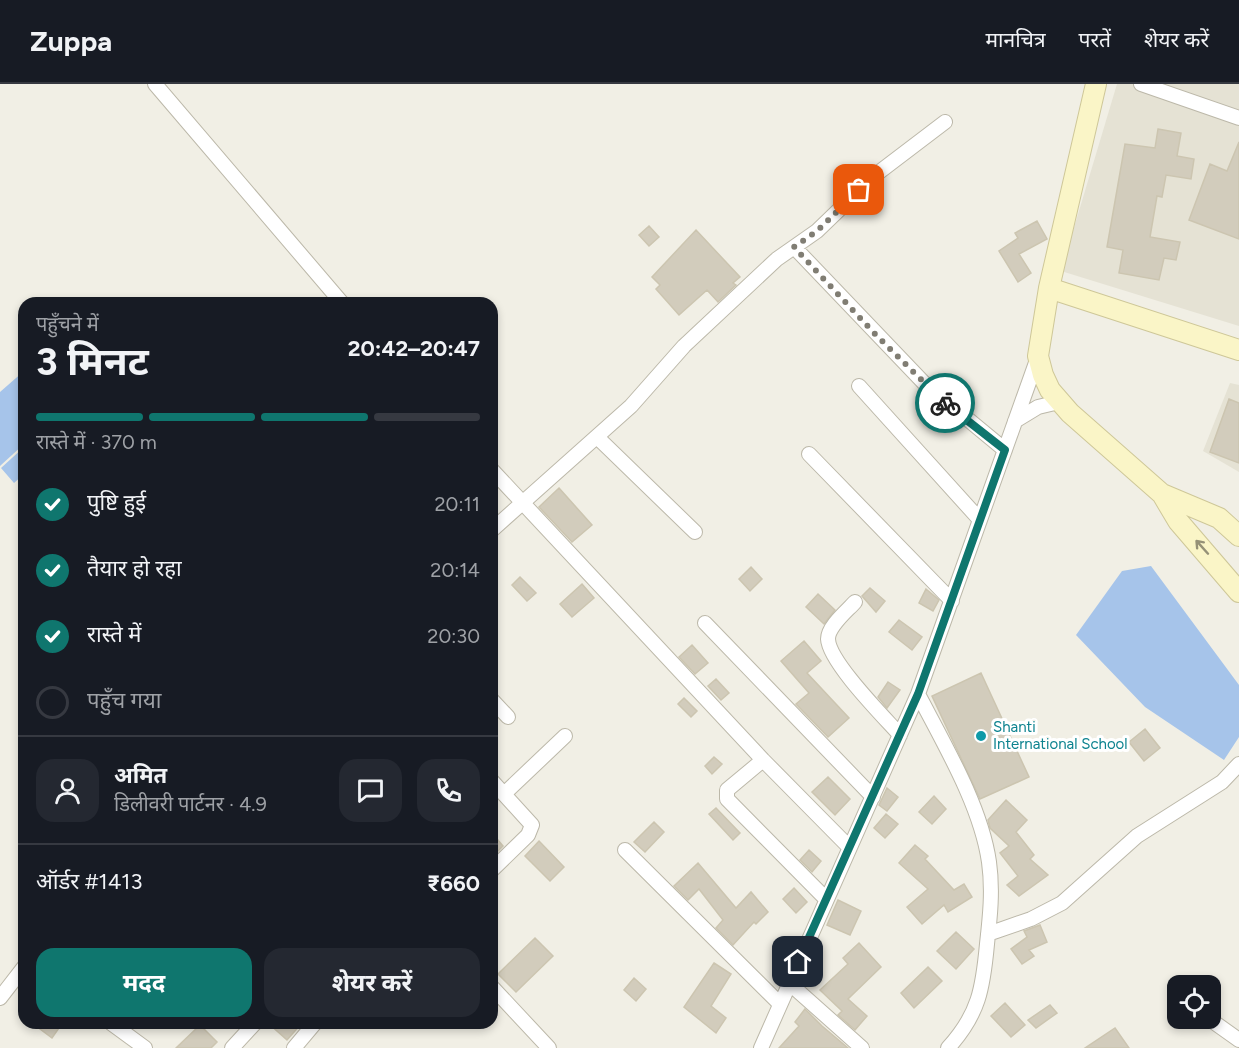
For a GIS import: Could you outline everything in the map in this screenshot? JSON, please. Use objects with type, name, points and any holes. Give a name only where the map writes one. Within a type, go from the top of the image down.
[{"type":"main road","points":[[1096,84],[1049,288],[1038,356],[1043,375],[1059,402],[1162,494],[1178,521],[1239,592]]},
{"type":"main road","points":[[1049,288],[1239,350]]},
{"type":"main road","points":[[1162,494],[1219,518],[1239,536]]},
{"type":"street","points":[[155,84],[337,297]]},
{"type":"street","points":[[1141,84],[1239,118]]},
{"type":"street","points":[[498,524],[631,406],[684,346],[777,259],[817,231],[874,176],[945,122]]},
{"type":"street","points":[[794,247],[924,383],[1005,450]]},
{"type":"street","points":[[761,1048],[918,694],[1038,356]]},
{"type":"street","points":[[859,386],[980,520]]},
{"type":"street","points":[[1015,421],[1038,407],[1059,402]]},
{"type":"street","points":[[597,437],[695,532]]},
{"type":"street","points":[[808,454],[952,601]]},
{"type":"street","points":[[498,477],[763,760],[849,847]]},
{"type":"street","points":[[855,602],[830,630],[828,638],[830,646],[855,684],[900,735]]},
{"type":"street","points":[[705,623],[873,796]]},
{"type":"street","points":[[918,694],[950,756],[985,841],[991,884],[988,934],[979,1000],[971,1019],[948,1048]]},
{"type":"street","points":[[498,706],[508,717]]},
{"type":"street","points":[[504,794],[565,736]]},
{"type":"street","points":[[763,760],[728,790],[727,799],[826,899]]},
{"type":"street","points":[[988,934],[1031,919],[1062,903],[1137,836],[1222,782],[1239,764]]},
{"type":"street","points":[[498,788],[529,821],[531,830],[498,864]]},
{"type":"street","points":[[625,850],[780,1004]]},
{"type":"street","points":[[0,998],[18,976]]},
{"type":"street","points":[[789,983],[862,1048]]},
{"type":"street","points":[[498,993],[549,1048]]},
{"type":"street","points":[[1221,1027],[1239,1040]]},
{"type":"street","points":[[119,1029],[145,1048]]},
{"type":"street","points":[[232,1048],[249,1029]]},
{"type":"street","points":[[294,1048],[310,1029]]},
{"type":"shaded area","points":[[1117,84],[1239,84],[1239,326],[1061,271]]},
{"type":"shaded area","points":[[1230,383],[1239,385],[1239,472],[1203,451]]},
{"type":"water","points":[[18,376],[18,450],[0,466],[0,392]]},
{"type":"water","points":[[18,452],[18,479],[14,483],[1,468]]},
{"type":"water","points":[[1151,566],[1239,685],[1239,737],[1224,760],[1145,707],[1076,635],[1122,571]]},
{"type":"building","points":[[1158,129],[1181,133],[1177,156],[1194,159],[1191,179],[1166,175],[1162,197],[1157,196],[1150,237],[1180,242],[1176,260],[1164,258],[1159,280],[1119,273],[1123,250],[1107,247],[1125,144],[1155,148]]},
{"type":"building","points":[[1239,142],[1239,239],[1189,220],[1210,164],[1227,171]]},
{"type":"building","points":[[1037,221],[1047,239],[1019,254],[1031,273],[1018,282],[999,251],[1018,238],[1015,233]]},
{"type":"building","points":[[649,226],[659,237],[649,246],[639,235]]},
{"type":"building","points":[[696,230],[740,277],[733,283],[736,285],[718,302],[707,290],[679,315],[656,289],[660,285],[652,277]]},
{"type":"building","points":[[1229,399],[1239,403],[1239,463],[1210,452]]},
{"type":"building","points":[[559,488],[592,525],[572,542],[539,507]]},
{"type":"building","points":[[751,567],[762,579],[750,591],[739,579]]},
{"type":"building","points":[[520,577],[536,593],[527,601],[512,585]]},
{"type":"building","points":[[582,584],[594,598],[572,617],[560,604]]},
{"type":"building","points":[[870,588],[885,601],[876,612],[862,596]]},
{"type":"building","points":[[926,589],[939,600],[933,611],[919,603]]},
{"type":"building","points":[[818,594],[835,610],[824,624],[806,607]]},
{"type":"building","points":[[899,620],[922,637],[912,650],[889,632]]},
{"type":"building","points":[[804,641],[821,661],[807,673],[849,718],[828,737],[796,704],[809,693],[781,661]]},
{"type":"building","points":[[692,645],[708,663],[695,674],[679,657]]},
{"type":"building","name":"Shanti International School","points":[[981,673],[1029,777],[980,799],[932,696]]},
{"type":"building","points":[[716,679],[729,693],[721,700],[708,686]]},
{"type":"building","points":[[888,682],[900,690],[887,708],[878,697]]},
{"type":"building","points":[[684,698],[697,711],[691,717],[678,704]]},
{"type":"building","points":[[1145,729],[1160,748],[1144,761],[1129,742]]},
{"type":"building","points":[[714,757],[722,764],[712,774],[705,766]]},
{"type":"building","points":[[828,777],[850,799],[835,815],[812,792]]},
{"type":"building","points":[[887,788],[898,797],[887,811],[879,805]]},
{"type":"building","points":[[934,796],[946,809],[932,824],[919,812]]},
{"type":"building","points":[[1006,800],[1027,820],[1016,832],[1034,855],[1030,859],[1048,875],[1019,896],[1007,885],[1018,876],[1000,853],[1009,846],[990,828],[988,820]]},
{"type":"building","points":[[716,808],[740,833],[733,840],[709,814]]},
{"type":"building","points":[[886,814],[898,824],[885,838],[874,828]]},
{"type":"building","points":[[654,822],[664,832],[645,852],[634,842]]},
{"type":"building","points":[[498,840],[503,846],[498,851]]},
{"type":"building","points":[[539,841],[564,867],[550,881],[525,856]]},
{"type":"building","points":[[915,845],[928,856],[925,859],[954,890],[964,884],[972,897],[948,912],[944,905],[922,924],[907,907],[928,889],[899,863]]},
{"type":"building","points":[[809,850],[821,861],[812,872],[800,860]]},
{"type":"building","points":[[698,863],[736,908],[751,892],[768,912],[756,924],[754,922],[733,945],[716,928],[723,920],[699,889],[688,900],[674,886]]},
{"type":"building","points":[[794,888],[807,902],[796,913],[783,899]]},
{"type":"building","points":[[838,900],[861,911],[850,935],[827,925]]},
{"type":"building","points":[[1040,925],[1047,942],[1029,950],[1034,956],[1022,964],[1011,949],[1027,937],[1024,931]]},
{"type":"building","points":[[956,932],[974,949],[956,969],[937,951]]},
{"type":"building","points":[[535,938],[553,956],[516,992],[498,974]]},
{"type":"building","points":[[859,943],[881,967],[848,999],[867,1016],[855,1030],[838,1015],[842,1011],[820,990],[848,964],[843,958]]},
{"type":"building","points":[[714,963],[731,974],[711,1006],[726,1018],[716,1033],[684,1007]]},
{"type":"building","points":[[928,967],[942,981],[914,1008],[901,993]]},
{"type":"building","points":[[634,978],[646,989],[636,1001],[624,990]]},
{"type":"building","points":[[1005,1003],[1025,1025],[1011,1037],[991,1016]]},
{"type":"building","points":[[1050,1005],[1057,1013],[1036,1028],[1028,1020]]},
{"type":"building","points":[[805,1009],[848,1048],[779,1048],[799,1026],[795,1022]]},
{"type":"building","points":[[1115,1028],[1129,1048],[1085,1048]]},
{"type":"building","points":[[40,1029],[58,1029],[52,1038]]},
{"type":"building","points":[[196,1029],[204,1029],[217,1042],[211,1048],[176,1048]]},
{"type":"building","points":[[275,1029],[297,1029],[287,1040]]},
{"type":"way so far","points":[[859,190],[817,231],[794,247],[876,335],[945,403]]},
{"type":"place","name":"Shanti International School","points":[[981,736]]},
{"type":"route","points":[[798,962],[918,694],[1005,450],[945,403]]}]
